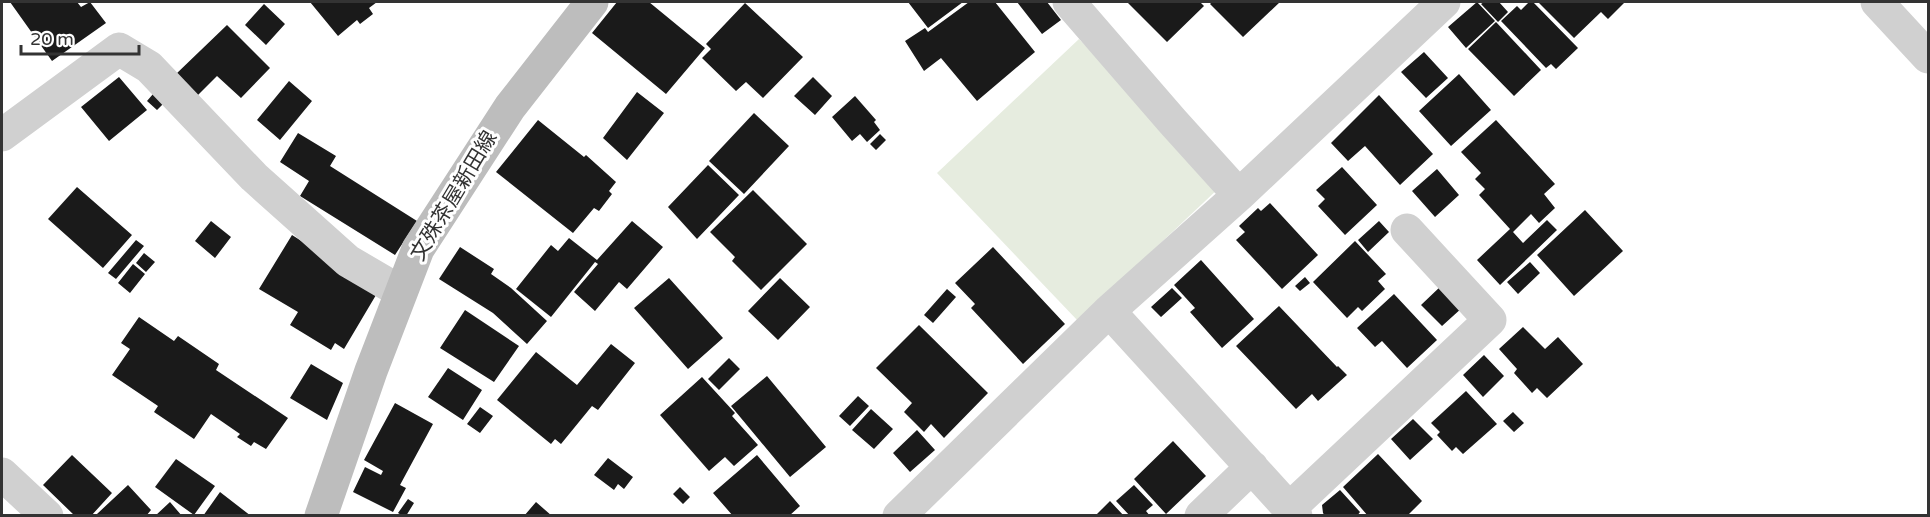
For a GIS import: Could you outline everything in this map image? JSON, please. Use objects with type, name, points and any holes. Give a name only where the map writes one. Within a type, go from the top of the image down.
[{"type":"main road","name":"文殊茶屋新田線","points":[[321,516],[371,371],[418,249],[510,106],[592,2]]},
{"type":"street","points":[[1069,2],[1239,195]]},
{"type":"street","points":[[899,516],[1109,312],[1239,195],[1444,2]]},
{"type":"street","points":[[1876,2],[1929,57]]},
{"type":"street","points":[[2,135],[119,49],[149,67],[254,177],[348,261],[401,292]]},
{"type":"street","points":[[1109,312],[1293,512],[1491,320],[1407,230]]},
{"type":"street","points":[[1201,516],[1252,467]]},
{"type":"street","points":[[2,474],[47,516]]},
{"type":"shaded area","points":[[1079,39],[1220,187],[1078,321],[937,173]]},
{"type":"building","points":[[10,2],[77,2],[81,7],[90,2],[106,23],[52,61]]},
{"type":"building","points":[[310,2],[377,2],[369,8],[373,14],[360,24],[357,20],[338,36]]},
{"type":"building","points":[[617,2],[649,2],[705,48],[666,94],[592,33]]},
{"type":"building","points":[[908,2],[963,2],[928,28]]},
{"type":"building","points":[[969,2],[995,2],[1035,52],[977,101],[941,58],[924,71],[905,41],[925,28],[928,32]]},
{"type":"building","points":[[1017,2],[1047,2],[1061,20],[1042,34]]},
{"type":"building","points":[[1127,2],[1200,2],[1204,6],[1167,42]]},
{"type":"building","points":[[1212,2],[1280,2],[1243,37],[1210,4]]},
{"type":"building","points":[[1477,2],[1495,21],[1466,48],[1448,27]]},
{"type":"building","points":[[1499,2],[1508,12],[1498,22],[1481,4]]},
{"type":"building","points":[[1529,2],[1533,2],[1578,48],[1556,69],[1551,64],[1546,68],[1501,21],[1517,6],[1521,10]]},
{"type":"building","points":[[1538,2],[1625,2],[1608,19],[1601,12],[1574,38]]},
{"type":"building","points":[[745,3],[803,57],[763,98],[746,82],[736,91],[702,58],[711,49],[706,44]]},
{"type":"building","points":[[264,4],[285,24],[266,45],[245,25]]},
{"type":"building","points":[[1496,22],[1541,70],[1514,96],[1468,49]]},
{"type":"building","points":[[227,25],[270,68],[241,98],[217,76],[196,97],[175,75]]},
{"type":"building","points":[[1424,52],[1448,78],[1426,98],[1401,72]]},
{"type":"building","points":[[1459,74],[1491,110],[1451,146],[1419,111]]},
{"type":"building","points":[[119,77],[147,110],[109,141],[81,107]]},
{"type":"building","points":[[813,77],[832,96],[815,115],[794,96]]},
{"type":"building","points":[[289,81],[312,101],[280,140],[257,120]]},
{"type":"building","points":[[637,92],[664,113],[627,160],[603,138]]},
{"type":"building","points":[[153,94],[163,104],[157,110],[147,101]]},
{"type":"building","points":[[1379,95],[1433,154],[1400,185],[1365,146],[1348,161],[1331,143]]},
{"type":"building","points":[[855,96],[876,120],[874,122],[880,130],[867,142],[860,134],[852,141],[832,117]]},
{"type":"building","points":[[754,113],[789,146],[744,194],[709,161]]},
{"type":"building","points":[[538,120],[584,157],[586,155],[616,182],[609,191],[612,194],[599,211],[594,208],[573,233],[496,172]]},
{"type":"building","points":[[1496,120],[1555,184],[1544,194],[1555,208],[1539,223],[1531,214],[1513,232],[1523,243],[1547,220],[1557,230],[1500,285],[1477,260],[1510,229],[1479,195],[1485,189],[1475,179],[1481,173],[1461,152]]},
{"type":"building","points":[[298,133],[336,156],[330,166],[417,221],[395,255],[300,196],[309,181],[280,162]]},
{"type":"building","points":[[880,134],[886,140],[876,150],[870,144]]},
{"type":"building","points":[[708,165],[739,195],[697,239],[668,207]]},
{"type":"building","points":[[1342,167],[1377,205],[1345,235],[1318,206],[1325,199],[1316,190]]},
{"type":"building","points":[[1437,169],[1459,195],[1435,217],[1412,191]]},
{"type":"building","points":[[77,187],[132,235],[103,268],[48,219]]},
{"type":"building","points":[[753,190],[807,244],[761,290],[732,261],[735,257],[710,232]]},
{"type":"building","points":[[1270,203],[1318,255],[1282,289],[1236,240],[1245,232],[1239,226],[1258,208],[1261,211]]},
{"type":"building","points":[[1585,210],[1623,251],[1574,296],[1537,255]]},
{"type":"building","points":[[211,221],[231,237],[215,258],[195,241]]},
{"type":"building","points":[[632,221],[663,247],[627,289],[619,282],[595,311],[574,292],[598,264],[595,262],[551,317],[516,289],[551,245],[558,251],[569,238],[597,260]]},
{"type":"building","points":[[1379,221],[1389,232],[1368,252],[1358,240]]},
{"type":"building","points":[[292,235],[357,276],[376,295],[344,349],[335,343],[331,350],[290,325],[298,312],[259,289]]},
{"type":"building","points":[[136,240],[144,246],[116,279],[108,273]]},
{"type":"building","points":[[1355,241],[1386,274],[1378,281],[1385,289],[1362,311],[1358,307],[1347,318],[1313,282]]},
{"type":"building","points":[[460,247],[494,269],[491,274],[511,288],[547,321],[527,344],[493,313],[439,279]]},
{"type":"building","points":[[993,247],[1065,324],[1023,364],[971,308],[975,304],[955,283]]},
{"type":"building","points":[[144,253],[155,262],[146,272],[136,263]]},
{"type":"building","points":[[1201,260],[1254,319],[1222,348],[1190,312],[1195,308],[1174,285]]},
{"type":"building","points":[[1530,262],[1540,273],[1518,294],[1507,282]]},
{"type":"building","points":[[133,264],[145,274],[130,293],[118,283]]},
{"type":"building","points":[[1305,277],[1310,283],[1300,291],[1295,286]]},
{"type":"building","points":[[669,278],[723,338],[688,369],[634,308]]},
{"type":"building","points":[[780,278],[810,307],[778,340],[748,311]]},
{"type":"building","points":[[1442,285],[1463,307],[1442,326],[1421,305]]},
{"type":"building","points":[[1172,288],[1182,298],[1161,317],[1151,307]]},
{"type":"building","points":[[947,289],[956,297],[933,323],[924,315]]},
{"type":"building","points":[[1394,294],[1437,340],[1407,368],[1382,341],[1375,347],[1357,328]]},
{"type":"building","points":[[1279,306],[1347,375],[1318,401],[1312,394],[1296,409],[1236,346]]},
{"type":"building","points":[[465,310],[519,346],[494,382],[440,348]]},
{"type":"building","points":[[139,317],[174,341],[178,336],[219,364],[216,370],[288,418],[266,449],[254,442],[251,446],[237,437],[240,434],[211,414],[194,439],[154,412],[158,406],[112,375],[130,349],[121,343]]},
{"type":"building","points":[[919,325],[988,393],[944,438],[931,424],[924,432],[904,412],[912,403],[876,368]]},
{"type":"building","points":[[1523,327],[1545,349],[1558,337],[1583,364],[1547,398],[1537,388],[1532,393],[1514,373],[1517,369],[1499,349]]},
{"type":"building","points":[[611,344],[635,363],[598,410],[592,406],[561,444],[555,439],[551,444],[497,400],[536,352],[577,385]]},
{"type":"building","points":[[1484,355],[1504,376],[1483,397],[1463,375]]},
{"type":"building","points":[[729,358],[740,369],[719,390],[708,379]]},
{"type":"building","points":[[311,364],[343,383],[327,420],[290,398]]},
{"type":"building","points":[[448,368],[482,390],[463,420],[428,397]]},
{"type":"building","points":[[767,376],[826,447],[790,477],[731,406]]},
{"type":"building","points":[[702,377],[735,413],[732,416],[758,445],[734,466],[725,457],[709,471],[660,415]]},
{"type":"building","points":[[1466,391],[1497,424],[1463,454],[1456,447],[1452,451],[1437,435],[1440,432],[1431,423]]},
{"type":"building","points":[[858,396],[869,406],[850,426],[839,416]]},
{"type":"building","points":[[395,403],[433,424],[400,485],[406,488],[393,512],[353,492],[365,467],[381,475],[383,471],[364,460]]},
{"type":"building","points":[[480,407],[493,416],[480,433],[467,424]]},
{"type":"building","points":[[871,409],[893,429],[874,449],[852,430]]},
{"type":"building","points":[[1513,412],[1524,423],[1514,432],[1503,421]]},
{"type":"building","points":[[1413,419],[1433,439],[1410,460],[1391,439]]},
{"type":"building","points":[[917,430],[935,450],[910,472],[893,453]]},
{"type":"building","points":[[1173,441],[1206,476],[1166,514],[1134,479]]},
{"type":"building","points":[[1378,454],[1422,501],[1407,516],[1368,516],[1343,487]]},
{"type":"building","points":[[72,455],[112,493],[91,516],[75,516],[43,485]]},
{"type":"building","points":[[757,455],[800,506],[789,516],[733,516],[713,493]]},
{"type":"building","points":[[608,458],[633,477],[624,489],[618,484],[614,490],[594,475]]},
{"type":"building","points":[[176,459],[215,486],[194,515],[155,487]]},
{"type":"building","points":[[128,485],[151,510],[146,516],[99,516],[97,514]]},
{"type":"building","points":[[1134,485],[1153,505],[1146,511],[1150,516],[1130,516],[1116,501]]},
{"type":"building","points":[[680,487],[690,497],[683,504],[673,494]]},
{"type":"building","points":[[1340,490],[1360,512],[1357,516],[1325,516],[1323,513],[1322,505]]},
{"type":"building","points":[[220,492],[251,516],[203,516]]},
{"type":"building","points":[[408,499],[414,503],[406,516],[403,516],[398,513]]},
{"type":"building","points":[[1110,501],[1124,516],[1095,516]]},
{"type":"building","points":[[170,502],[182,516],[155,516]]},
{"type":"building","points":[[536,502],[552,516],[524,516]]}]
